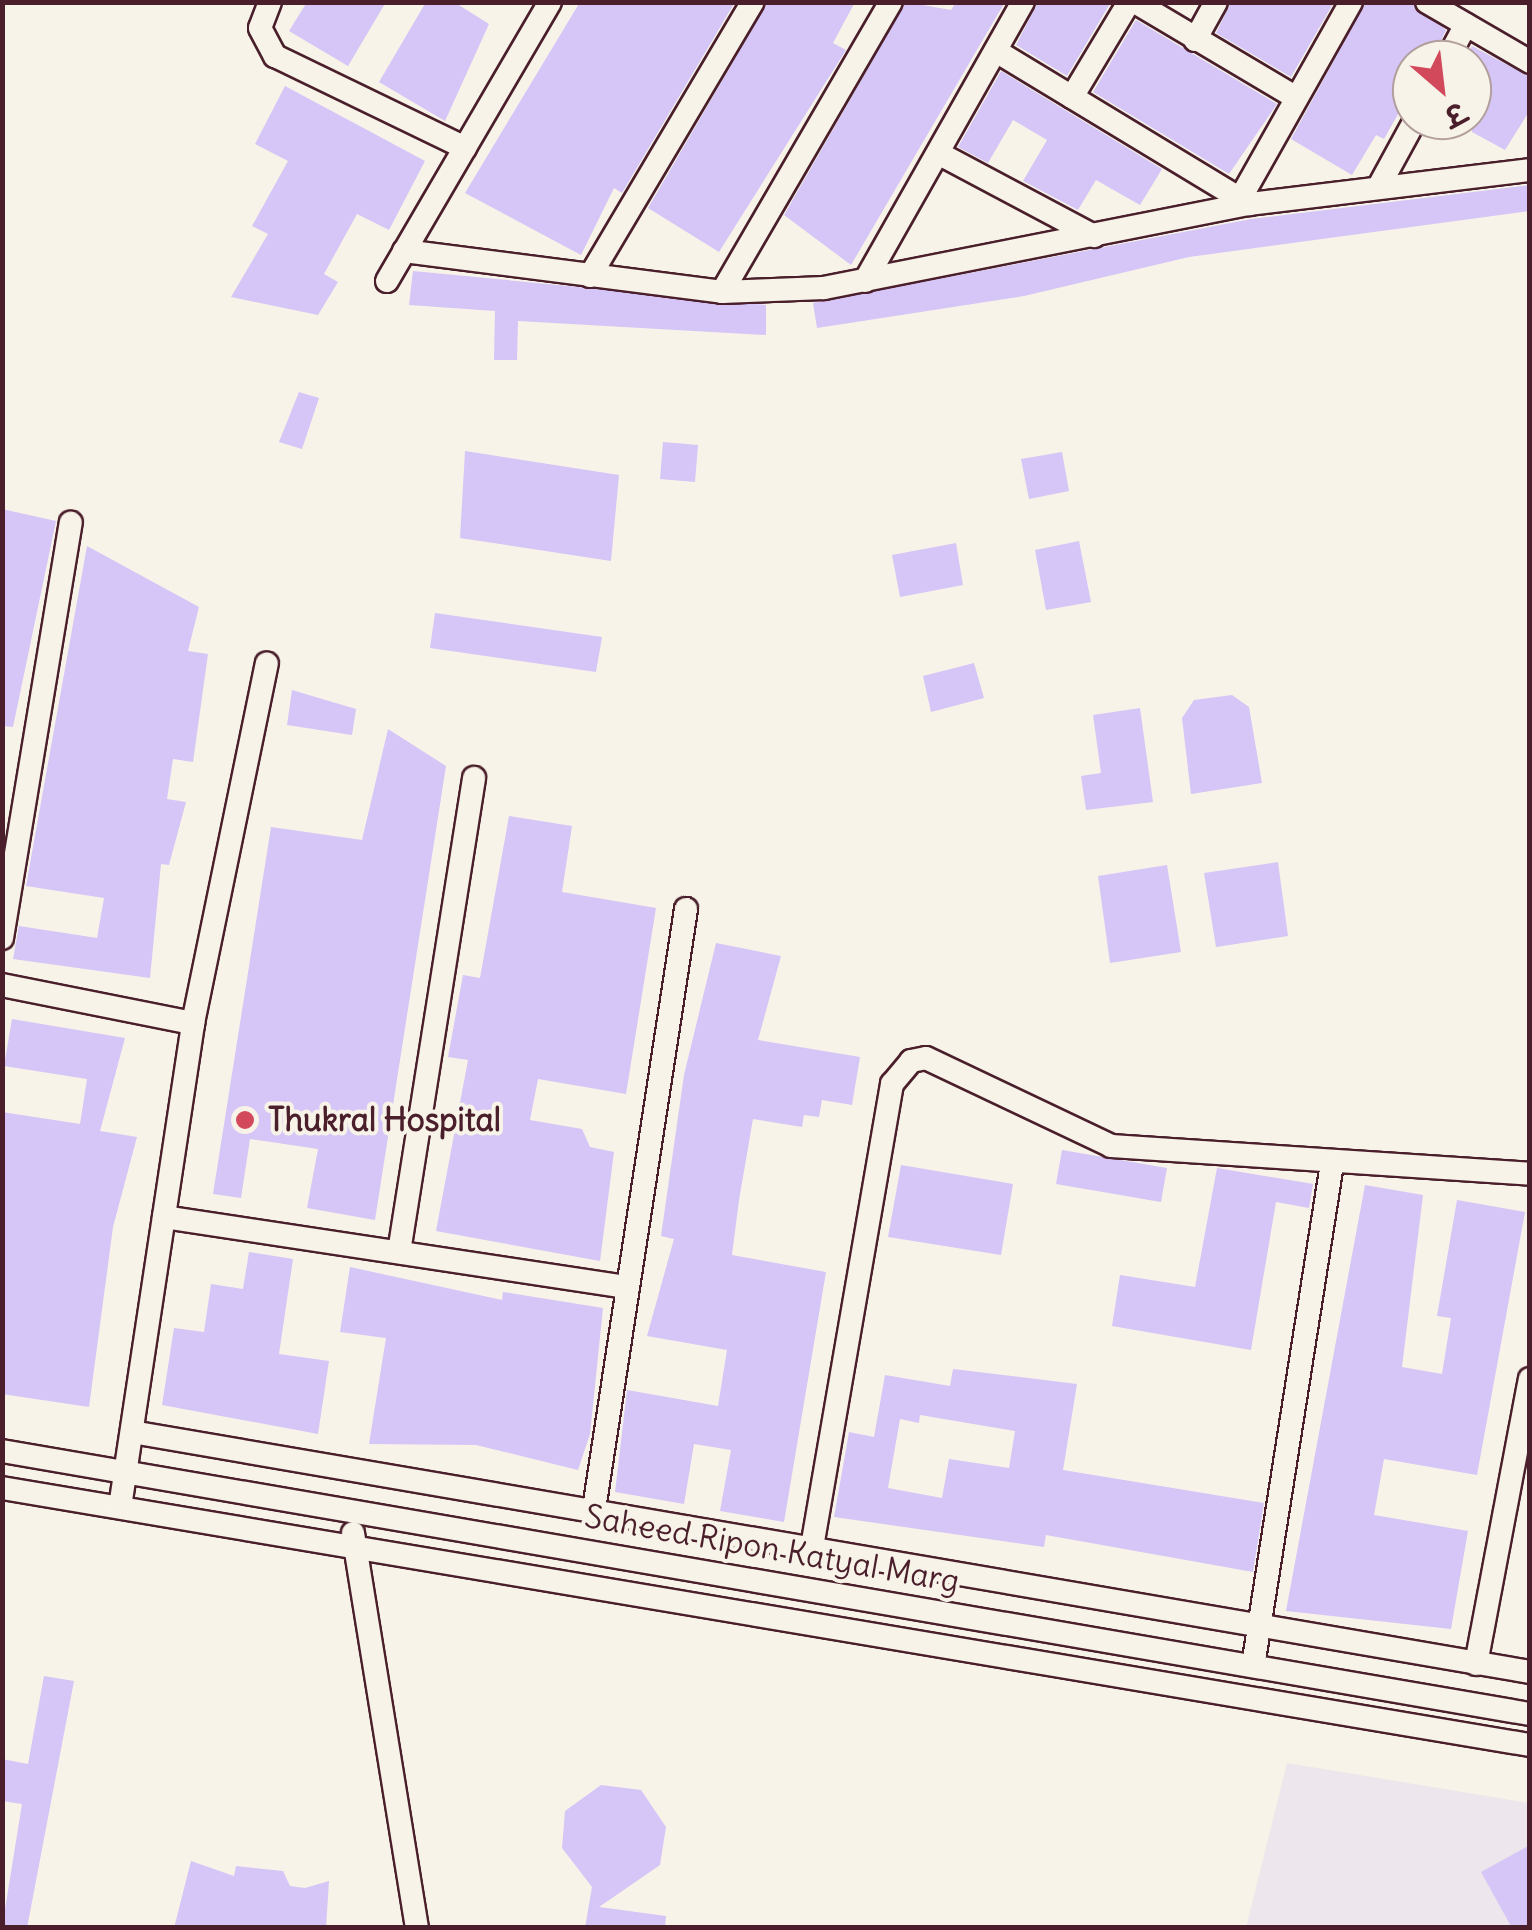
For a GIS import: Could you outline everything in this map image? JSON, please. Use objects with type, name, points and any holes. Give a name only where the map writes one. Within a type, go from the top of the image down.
[{"type":"street","points":[[270,2],[260,28],[275,56],[465,148]]},
{"type":"street","points":[[387,281],[550,2]]},
{"type":"street","points":[[590,276],[753,2]]},
{"type":"street","points":[[722,292],[890,2]]},
{"type":"street","points":[[865,281],[1023,2]]},
{"type":"street","points":[[1072,97],[1132,2],[1294,97]]},
{"type":"street","points":[[1196,40],[1216,2]]},
{"type":"street","points":[[1245,202],[1294,97],[1350,2]]},
{"type":"street","points":[[1428,2],[1530,62]]},
{"type":"street","points":[[1458,40],[1466,24]]},
{"type":"street","points":[[996,51],[1245,202]]},
{"type":"street","points":[[1378,188],[1404,140]]},
{"type":"street","points":[[938,152],[1094,236]]},
{"type":"street","points":[[404,251],[722,292],[865,281],[1245,202],[1530,170]]},
{"type":"street","points":[[2,938],[12,797],[71,523]]},
{"type":"street","points":[[120,1507],[193,1023],[267,664]]},
{"type":"street","points":[[399,1252],[474,778]]},
{"type":"street","points":[[594,1508],[686,909]]},
{"type":"street","points":[[2,984],[193,1023]]},
{"type":"street","points":[[812,1547],[892,1084],[911,1061],[926,1058],[1111,1146],[1332,1164],[1530,1174]]},
{"type":"street","points":[[1252,1666],[1332,1164]]},
{"type":"street","points":[[164,1217],[628,1287]]},
{"type":"street","points":[[1476,1664],[1530,1378]]},
{"type":"street","points":[[132,1432],[594,1508],[1530,1672]]},
{"type":"street","name":"Saheed Ripon Katyal Marg","points":[[2,1451],[1530,1714]]},
{"type":"street","name":"Saheed Ripon Katyal Marg","points":[[2,1488],[1530,1744]]},
{"type":"street","points":[[352,1510],[354,1544],[417,1928]]},
{"type":"shaded area","points":[[1287,1763],[1529,1803],[1529,1927],[1246,1928]]},
{"type":"building","points":[[307,2],[386,2],[348,66],[289,31]]},
{"type":"building","points":[[426,2],[454,2],[489,24],[445,121],[379,82]]},
{"type":"building","points":[[580,2],[735,2],[622,193],[614,188],[581,255],[465,193]]},
{"type":"building","points":[[768,2],[855,2],[833,43],[846,50],[719,252],[648,208]]},
{"type":"building","points":[[906,2],[951,10],[956,2],[1005,2],[851,265],[784,215]]},
{"type":"building","points":[[1038,2],[1111,2],[1067,76],[1016,45]]},
{"type":"building","points":[[1231,2],[1334,2],[1291,77],[1216,33]]},
{"type":"building","points":[[1366,2],[1412,2],[1446,30],[1441,40],[1392,40],[1392,125],[1384,139],[1376,135],[1352,175],[1291,139]]},
{"type":"building","points":[[1136,20],[1277,104],[1229,174],[1093,92]]},
{"type":"building","points":[[1492,57],[1530,77],[1530,110],[1505,150],[1487,140],[1492,140]]},
{"type":"building","points":[[1001,71],[1162,169],[1140,205],[1096,180],[1078,210],[1023,181],[1047,140],[1013,120],[988,163],[958,147]]},
{"type":"building","points":[[285,86],[425,161],[389,230],[357,214],[324,274],[338,282],[318,315],[231,297],[268,234],[252,226],[288,161],[255,144]]},
{"type":"building","points":[[1530,185],[1530,211],[1189,257],[1024,296],[817,328],[813,303],[1251,219]]},
{"type":"building","points":[[413,271],[766,305],[766,335],[518,321],[517,360],[494,360],[495,311],[409,305]]},
{"type":"building","points":[[299,392],[319,398],[302,449],[279,442]]},
{"type":"building","points":[[663,442],[698,445],[695,482],[660,479]]},
{"type":"building","points":[[465,451],[619,475],[611,561],[460,538]]},
{"type":"building","points":[[1062,452],[1069,491],[1029,499],[1021,459]]},
{"type":"building","points":[[2,509],[56,521],[13,727],[2,726]]},
{"type":"building","points":[[1079,541],[1091,602],[1046,610],[1035,550]]},
{"type":"building","points":[[956,543],[963,585],[900,597],[892,555]]},
{"type":"building","points":[[87,546],[199,607],[188,651],[208,654],[193,762],[173,759],[167,799],[186,802],[169,865],[161,864],[150,978],[13,959],[19,926],[97,938],[104,898],[26,886]]},
{"type":"building","points":[[435,613],[602,637],[596,672],[430,648]]},
{"type":"building","points":[[974,663],[984,698],[931,712],[923,676]]},
{"type":"building","points":[[292,690],[356,709],[352,735],[287,725]]},
{"type":"building","points":[[1232,695],[1249,707],[1262,783],[1191,794],[1182,718],[1194,700]]},
{"type":"building","points":[[1140,708],[1153,802],[1086,810],[1081,776],[1101,773],[1093,715]]},
{"type":"building","points":[[388,729],[446,766],[375,1220],[307,1208],[318,1149],[250,1139],[241,1198],[213,1194],[271,827],[362,840]]},
{"type":"building","points":[[509,816],[572,826],[562,892],[656,908],[626,1094],[538,1079],[530,1120],[582,1129],[590,1147],[614,1152],[600,1261],[436,1231],[468,1060],[448,1057],[463,975],[480,978]]},
{"type":"building","points":[[1278,862],[1288,936],[1216,947],[1204,873]]},
{"type":"building","points":[[1167,865],[1181,952],[1110,963],[1098,876]]},
{"type":"building","points":[[716,943],[781,956],[758,1040],[860,1057],[852,1105],[822,1100],[819,1117],[804,1115],[802,1127],[753,1119],[739,1200],[732,1255],[826,1272],[784,1522],[720,1511],[731,1450],[694,1444],[684,1504],[615,1492],[627,1390],[718,1406],[727,1350],[647,1336],[674,1239],[661,1236],[684,1075]]},
{"type":"building","points":[[12,1019],[125,1038],[100,1131],[137,1137],[113,1227],[89,1407],[2,1394],[2,1112],[80,1124],[87,1079],[4,1066]]},
{"type":"building","points":[[1062,1150],[1167,1168],[1161,1202],[1056,1184]]},
{"type":"building","points":[[901,1165],[1013,1184],[1001,1255],[888,1237]]},
{"type":"building","points":[[1217,1168],[1313,1184],[1309,1208],[1276,1202],[1251,1350],[1112,1326],[1120,1275],[1195,1287]]},
{"type":"building","points":[[1365,1185],[1423,1195],[1402,1367],[1442,1374],[1451,1318],[1437,1316],[1457,1200],[1525,1212],[1477,1475],[1384,1459],[1374,1515],[1468,1531],[1451,1629],[1286,1611]]},
{"type":"building","points":[[249,1252],[293,1259],[279,1354],[329,1361],[318,1434],[162,1405],[174,1328],[204,1332],[211,1284],[243,1289]]},
{"type":"building","points":[[350,1267],[502,1300],[503,1292],[603,1308],[590,1434],[578,1470],[476,1445],[369,1444],[386,1338],[340,1332]]},
{"type":"building","points":[[953,1369],[1077,1384],[1063,1470],[1264,1503],[1253,1572],[1046,1535],[1044,1547],[834,1517],[849,1432],[874,1437],[885,1375],[950,1386]],"holes":[[[920,1415],[1015,1431],[1009,1468],[949,1459],[942,1498],[888,1488],[900,1419],[919,1423]]]},
{"type":"building","points":[[44,1676],[74,1681],[27,1928],[2,1928],[22,1804],[2,1801],[2,1759],[28,1764]]},
{"type":"building","points":[[601,1785],[641,1790],[666,1827],[660,1865],[599,1907],[666,1916],[665,1928],[585,1928],[592,1887],[562,1848],[565,1811]]},
{"type":"building","points":[[1530,1845],[1530,1928],[1512,1928],[1481,1872]]},
{"type":"building","points":[[191,1861],[234,1876],[236,1866],[283,1871],[290,1886],[305,1888],[329,1881],[326,1928],[174,1928]]},
{"type":"place","name":"Thukral Hospital","points":[[245,1120]]}]
